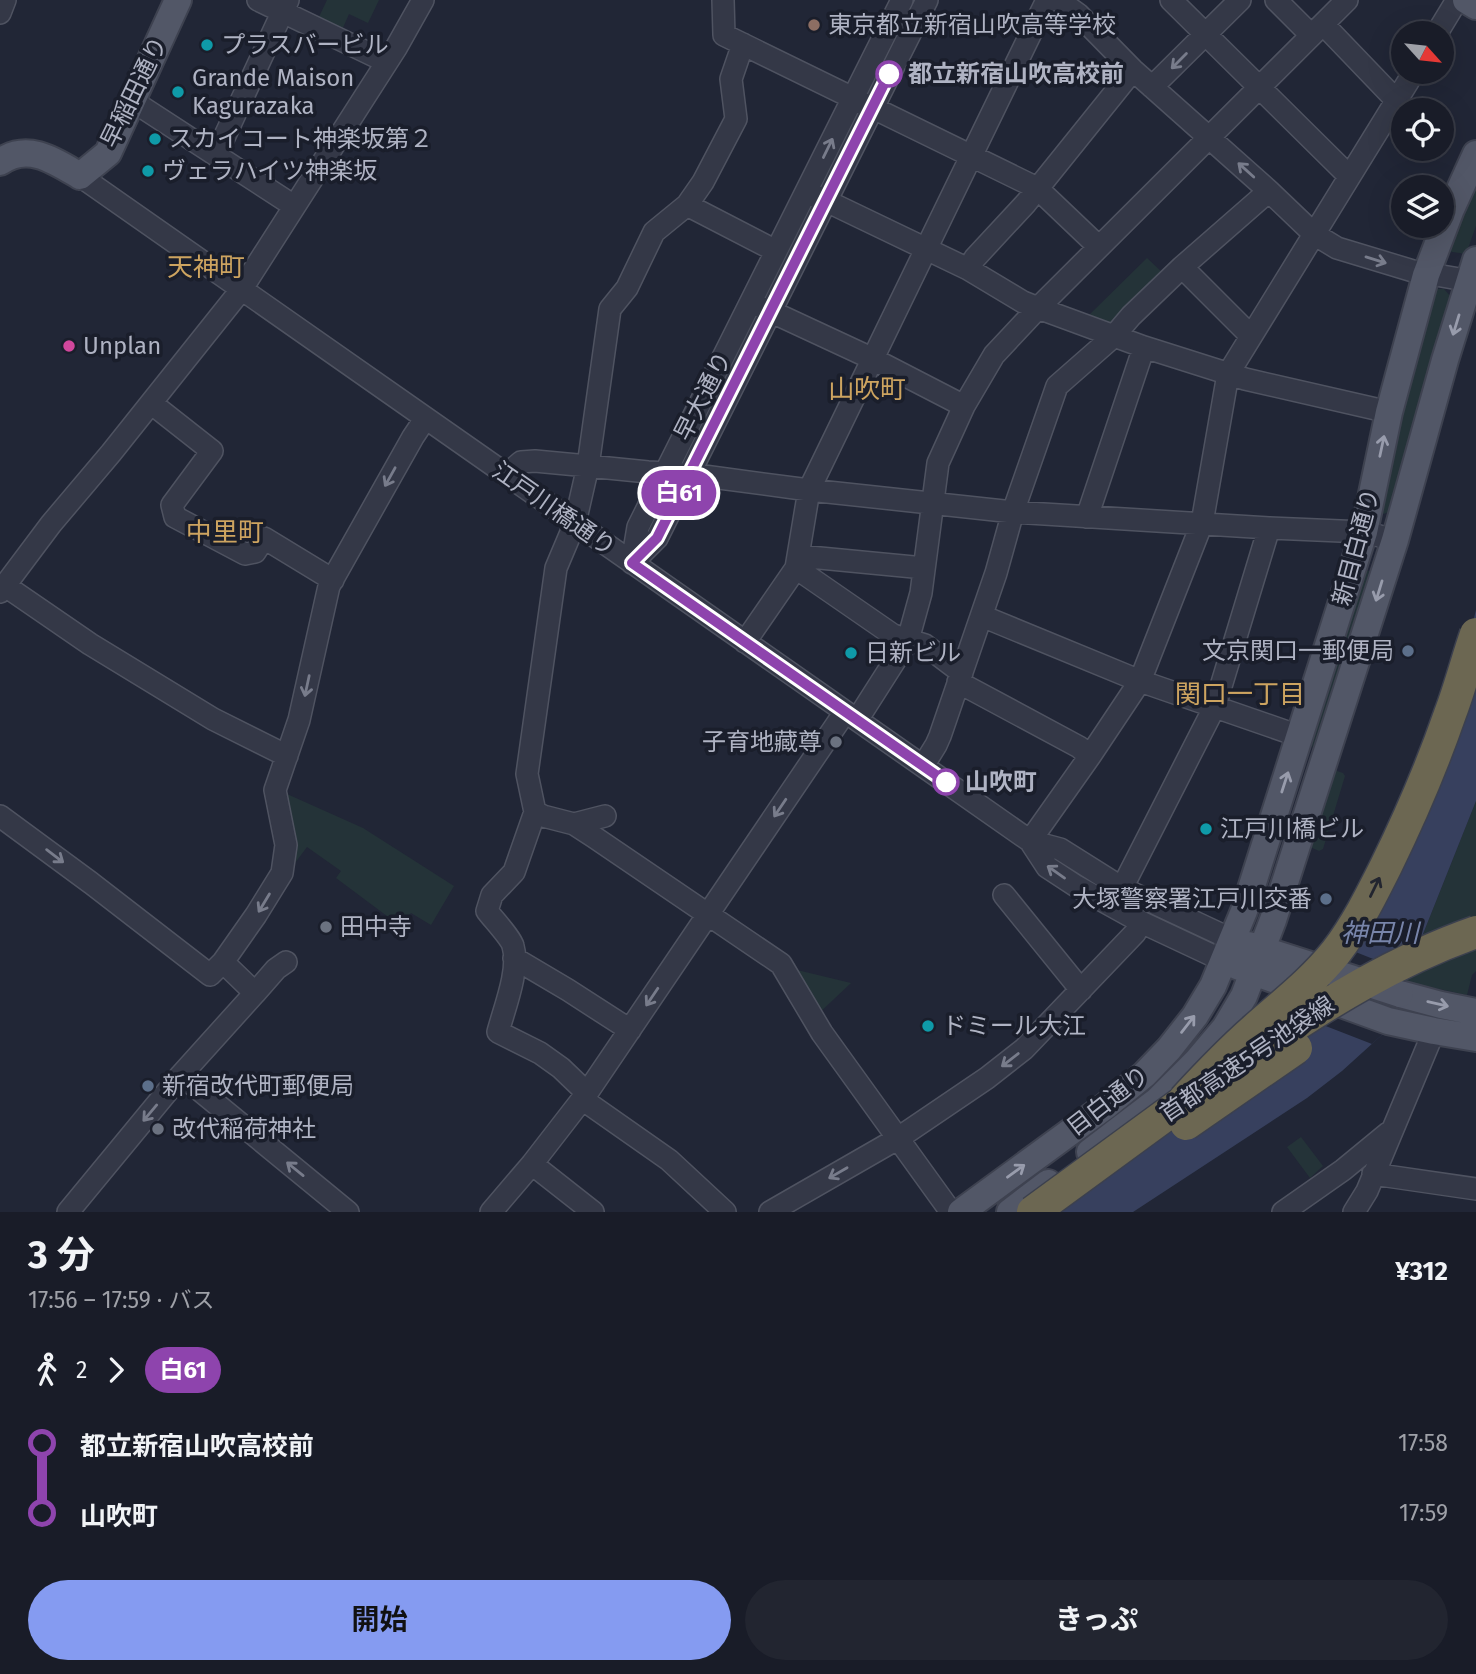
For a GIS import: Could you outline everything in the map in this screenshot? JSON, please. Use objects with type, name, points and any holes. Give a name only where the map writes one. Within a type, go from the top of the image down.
[{"type":"highway","points":[[1184,1100],[1224,1056],[1318,973],[1336,952],[1367,904],[1405,828],[1450,715],[1476,634]]},
{"type":"highway","name":"首都高速5号池袋線","points":[[1048,1207],[1184,1100],[1291,1027],[1341,995],[1429,951],[1476,932]]},
{"type":"highway","name":"首都高速5号池袋線","points":[[1048,1207],[1196,1117],[1349,1014],[1436,968],[1476,952]]},
{"type":"main road","name":"早稲田通り","points":[[80,176],[92,143],[158,0]]},
{"type":"main road","name":"早稲田通り","points":[[80,176],[108,153],[178,0]]},
{"type":"main road","points":[[1466,0],[1476,6]]},
{"type":"main road","points":[[3,155],[38,155],[59,163],[80,176]]},
{"type":"main road","name":"新目白通り","points":[[1228,950],[1244,911],[1364,532],[1389,412],[1426,275],[1451,209],[1476,155]]},
{"type":"main road","name":"新目白通り","points":[[1258,961],[1395,540],[1445,360],[1474,274]]},
{"type":"main road","points":[[1228,950],[1258,961],[1317,995],[1388,1021],[1476,1038]]},
{"type":"main road","name":"目白通り","points":[[961,1212],[1144,1075],[1195,1016],[1213,986],[1228,950]]},
{"type":"main road","points":[[1258,961],[1332,972],[1400,994],[1476,1012]]},
{"type":"main road","name":"目白通り","points":[[1010,1212],[1048,1207],[1197,1061],[1225,1028],[1244,996],[1258,961]]},
{"type":"street","points":[[0,13],[5,0]]},
{"type":"street","points":[[258,0],[286,6],[387,62]]},
{"type":"street","points":[[287,756],[213,719],[2,589],[51,524],[241,290],[424,0]]},
{"type":"street","points":[[723,0],[724,35],[1037,188],[1099,247]]},
{"type":"street","name":"早大通り","points":[[632,563],[657,538],[770,312],[853,98],[902,0]]},
{"type":"street","name":"早大通り","points":[[632,563],[638,527],[776,251],[816,196],[872,107],[927,0]]},
{"type":"street","points":[[745,642],[797,562],[809,490],[1046,0]]},
{"type":"street","points":[[1058,0],[1085,7],[1133,70],[1314,234],[1338,248],[1426,275],[1474,274]]},
{"type":"street","points":[[1171,0],[1349,176]]},
{"type":"street","points":[[1152,87],[1240,0]]},
{"type":"street","points":[[1276,0],[1317,30],[1394,98]]},
{"type":"street","points":[[491,1212],[585,1096],[709,916],[908,640],[921,593],[938,463],[964,407],[994,355],[1347,0]]},
{"type":"street","points":[[1444,21],[1457,0]]},
{"type":"street","points":[[216,155],[286,6]]},
{"type":"street","points":[[725,1212],[670,1160],[585,1096],[561,1068],[540,1053],[498,1032],[514,972],[513,944],[487,911],[492,895],[514,872],[535,812],[527,774],[556,568],[575,523],[588,466],[610,309],[627,288],[654,232],[687,205],[703,182],[736,119],[731,79],[743,44]]},
{"type":"street","points":[[968,269],[1026,203],[1133,70]]},
{"type":"street","points":[[131,100],[295,206]]},
{"type":"street","points":[[1030,841],[1140,681],[1202,523],[1228,374],[1391,108]]},
{"type":"street","name":"江戸川橋通り","points":[[80,176],[1030,841],[1060,849],[1228,950]]},
{"type":"street","points":[[923,766],[936,746],[982,616],[1013,512],[1057,386],[1114,336],[1182,267],[1269,191]]},
{"type":"street","points":[[816,196],[968,269],[1038,308],[1143,347],[1228,374],[1389,412]]},
{"type":"street","points":[[687,205],[776,251]]},
{"type":"street","points":[[1182,267],[1251,336]]},
{"type":"street","points":[[750,302],[873,359],[964,407]]},
{"type":"street","points":[[1087,517],[1143,347]]},
{"type":"street","points":[[151,403],[212,451],[172,505],[175,516],[245,554],[255,552],[264,538],[333,580]]},
{"type":"street","points":[[0,816],[210,975],[223,962],[282,873],[286,845],[275,790],[299,720],[329,586],[425,419]]},
{"type":"street","points":[[506,475],[521,462],[535,461],[689,474],[1013,512],[1364,532],[1395,540]]},
{"type":"street","points":[[1122,888],[1215,706],[1269,528]]},
{"type":"street","points":[[797,562],[924,568]]},
{"type":"street","points":[[797,562],[893,635],[925,645],[960,678],[1090,756]]},
{"type":"street","points":[[982,616],[1140,681],[1299,736]]},
{"type":"street","points":[[535,812],[574,824],[594,836],[781,964],[818,1028],[951,1212]]},
{"type":"street","points":[[574,824],[605,816]]},
{"type":"street","name":"江戸川橋通り","points":[[1030,841],[1047,867],[1141,922],[1228,950]]},
{"type":"street","points":[[1004,895],[1081,990]]},
{"type":"street","points":[[770,1212],[897,1139],[987,1078],[1024,1049],[1135,933],[1141,922]]},
{"type":"street","points":[[514,958],[630,1030]]},
{"type":"street","points":[[223,962],[255,993]]},
{"type":"street","points":[[68,1212],[181,1075],[276,969],[286,962]]},
{"type":"street","points":[[1354,1212],[1367,1191],[1434,1031]]},
{"type":"street","points":[[181,1075],[348,1212]]},
{"type":"street","points":[[1283,1212],[1365,1153],[1392,1130]]},
{"type":"street","points":[[532,1164],[593,1212]]},
{"type":"street","points":[[1373,1174],[1476,1189]]},
{"type":"shaded area","points":[[327,0],[379,0],[368,23],[349,14],[342,30],[318,19]]},
{"type":"shaded area","points":[[1476,181],[1476,226],[1466,254],[1446,251],[1454,238]]},
{"type":"shaded area","points":[[1147,258],[1165,275],[1117,322],[1109,324],[1088,316]]},
{"type":"shaded area","points":[[1436,289],[1444,289],[1451,297],[1449,307],[1390,512],[1383,514],[1380,512],[1413,364]]},
{"type":"shaded area","points":[[1363,570],[1369,571],[1364,592],[1313,747],[1308,745]]},
{"type":"shaded area","points":[[1334,770],[1345,776],[1323,849],[1319,851],[1308,846]]},
{"type":"shaded area","points":[[287,794],[363,828],[454,886],[431,925],[411,913],[399,925],[336,878],[341,871],[307,847],[295,863],[290,862],[284,809]]},
{"type":"shaded area","points":[[1476,801],[1476,971],[1472,975],[1467,995],[1402,981],[1423,934]]},
{"type":"shaded area","points":[[793,969],[851,983],[816,1016]]},
{"type":"shaded area","points":[[1301,1137],[1323,1166],[1310,1178],[1287,1147]]},
{"type":"water","name":"神田川","points":[[1476,610],[1476,801],[1423,934],[1392,1003],[1384,1033],[1307,1098],[1133,1212],[1051,1212],[1263,1053],[1358,894],[1465,654]]},
{"type":"pier","points":[[1343,947],[1406,972],[1392,1003],[1384,1033],[1372,1044],[1300,1016]]},
{"type":"bus line","name":"白61","points":[[889,74],[657,538],[632,563],[946,782]]},
{"type":"place","name":"東京都立新宿山吹高等学校","points":[[814,25]]},
{"type":"place","name":"プラスバービル","points":[[207,45]]},
{"type":"place","name":"都立新宿山吹高校前","points":[[889,74]]},
{"type":"place","name":"Grande Maison Kagurazaka","points":[[178,92]]},
{"type":"place","name":"スカイコート神楽坂第２","points":[[155,139]]},
{"type":"place","name":"ヴェラハイツ神楽坂","points":[[148,171]]},
{"type":"place","name":"Unplan","points":[[69,346]]},
{"type":"place","name":"文京関口一郵便局","points":[[1408,651]]},
{"type":"place","name":"日新ビル","points":[[851,653]]},
{"type":"place","name":"子育地藏尊","points":[[836,742]]},
{"type":"place","name":"山吹町","points":[[946,782]]},
{"type":"place","name":"江戸川橋ビル","points":[[1206,829]]},
{"type":"place","name":"大塚警察署江戸川交番","points":[[1326,899]]},
{"type":"place","name":"田中寺","points":[[326,927]]},
{"type":"place","name":"ドミール大江","points":[[928,1026]]},
{"type":"place","name":"新宿改代町郵便局","points":[[148,1086]]},
{"type":"place","name":"改代稲荷神社","points":[[158,1129]]},
{"type":"district","name":"天神町","points":[[206,267]]},
{"type":"district","name":"山吹町","points":[[867,389]]},
{"type":"district","name":"中里町","points":[[225,532]]},
{"type":"district","name":"関口一丁目","points":[[1240,694]]}]
